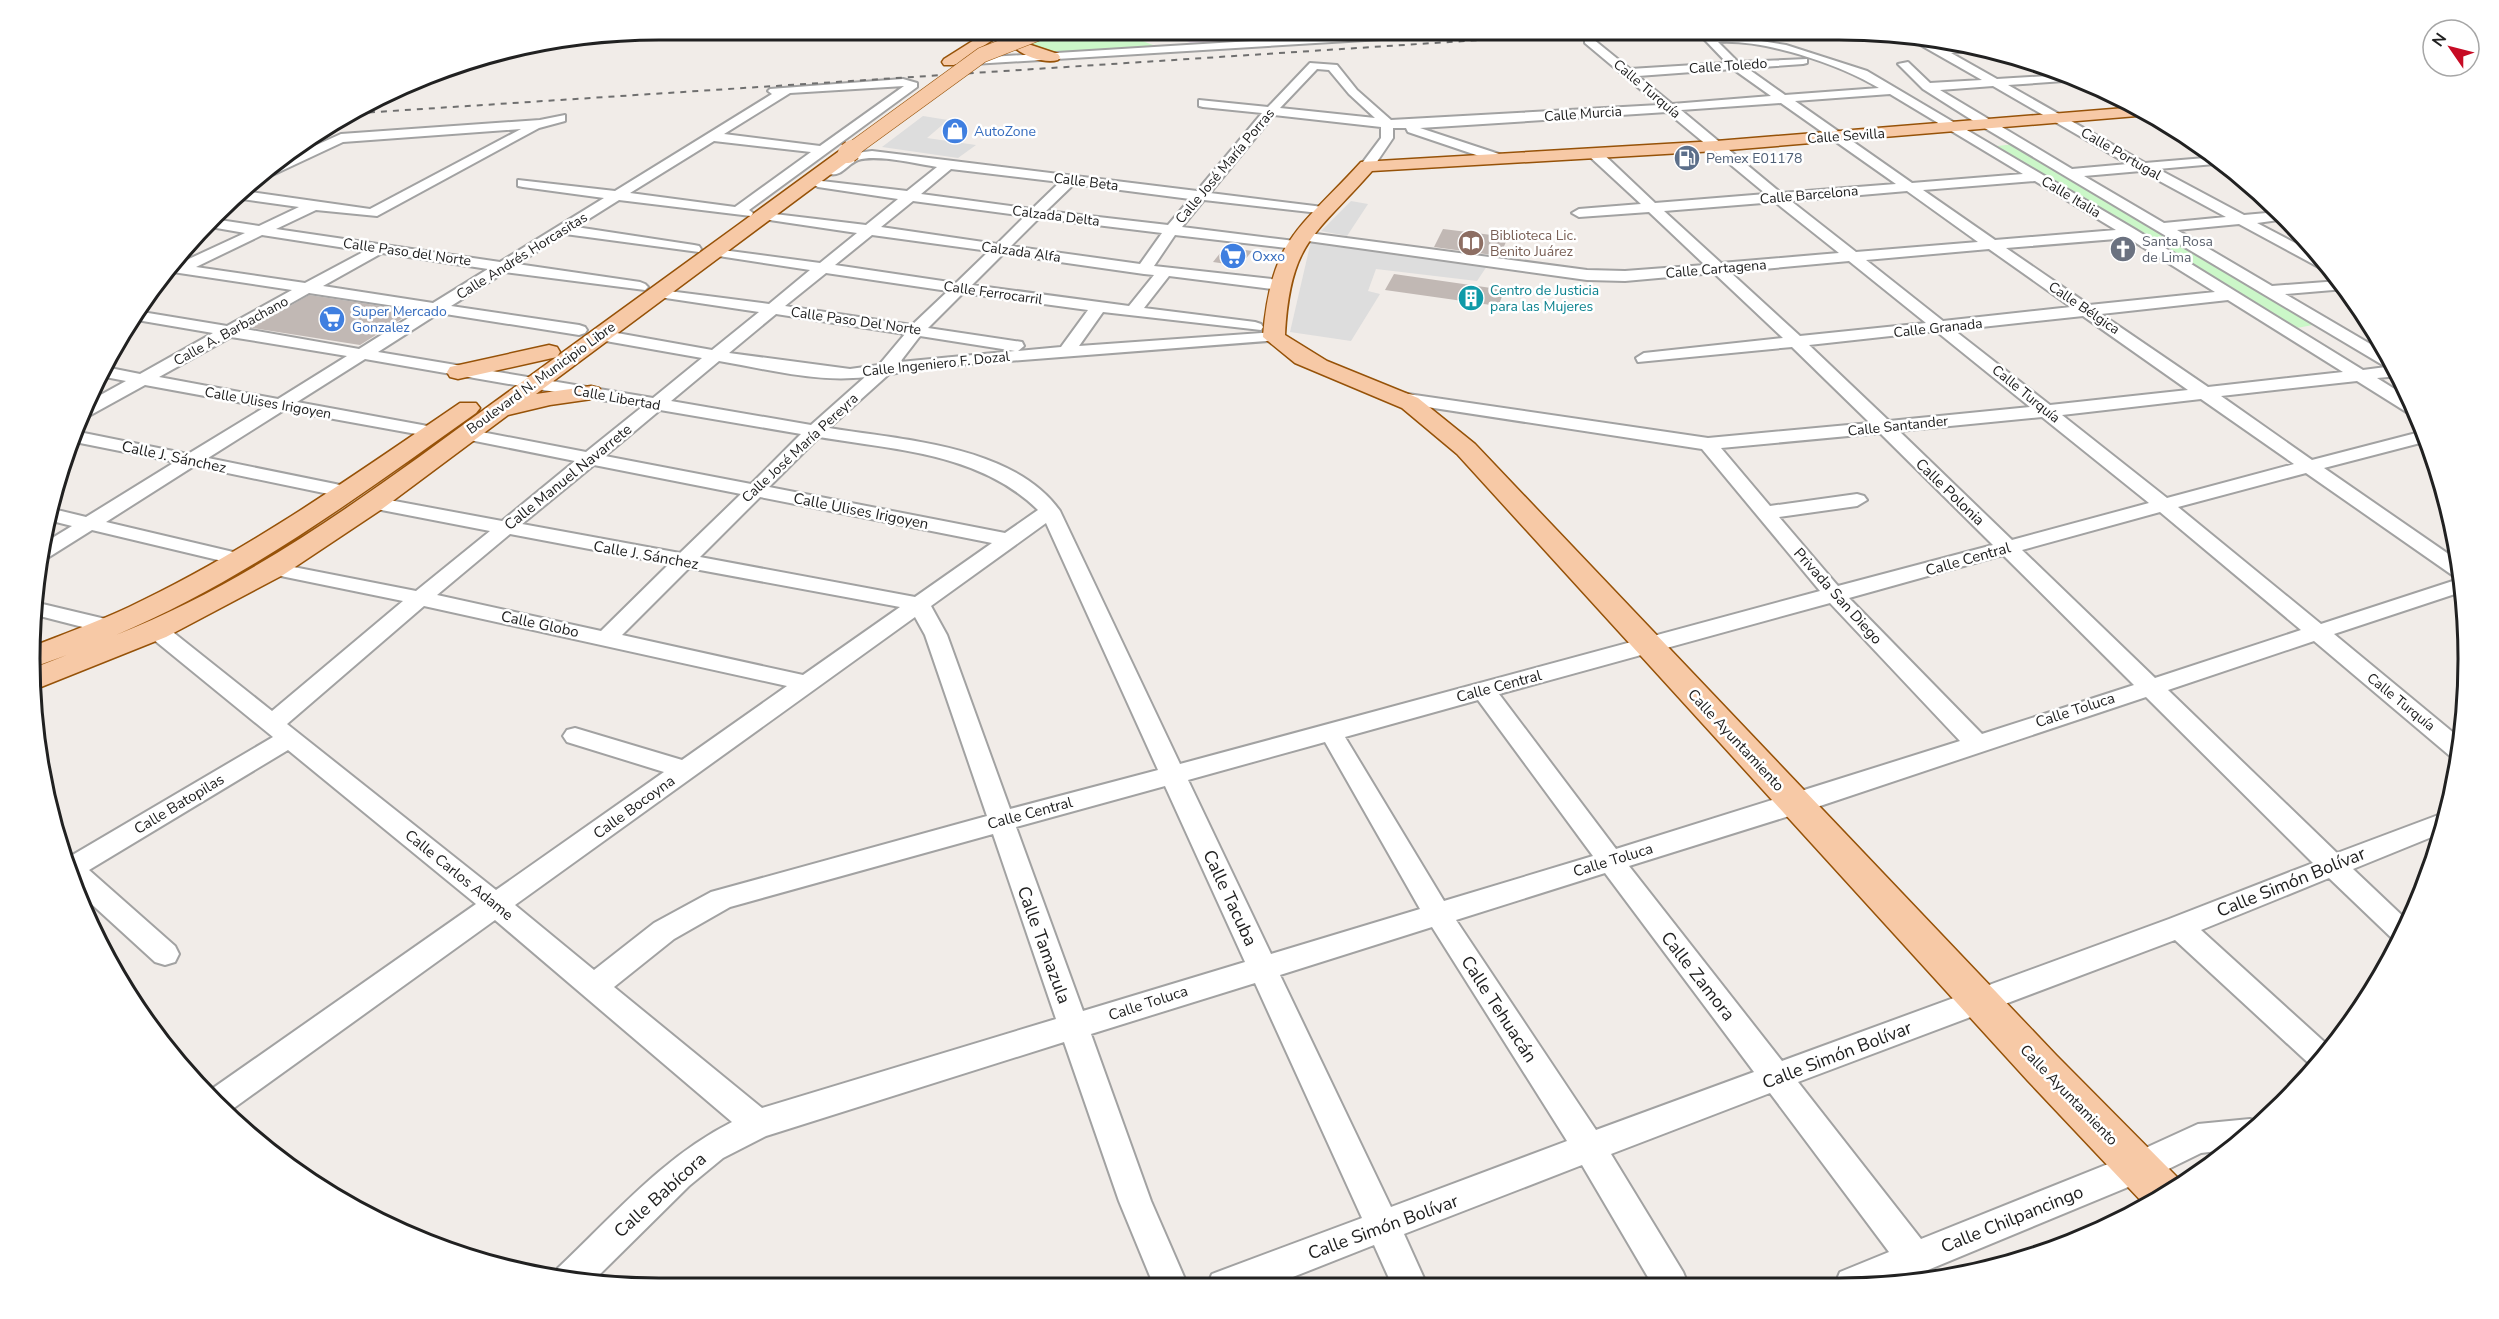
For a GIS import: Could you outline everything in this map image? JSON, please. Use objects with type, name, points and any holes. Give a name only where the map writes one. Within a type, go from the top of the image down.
[{"type":"main road","points":[[949,62],[988,40]]},
{"type":"main road","name":"Boulevard N. Municipio Libre","points":[[40,654],[110,627],[195,586],[348,492],[433,432],[489,417],[534,384],[589,333],[839,153],[990,40]]},
{"type":"main road","name":"Boulevard N. Municipio Libre","points":[[839,153],[1007,40]]},
{"type":"main road","points":[[982,55],[1019,40]]},
{"type":"main road","points":[[1004,60],[1017,55],[1021,48],[1019,44],[1021,40]]},
{"type":"main road","points":[[1021,48],[1053,57]]},
{"type":"main road","name":"Calle Sevilla","points":[[1367,166],[1716,146],[2129,112]]},
{"type":"main road","points":[[1274,333],[1280,285],[1298,240],[1367,166]]},
{"type":"main road","name":"Boulevard N. Municipio Libre","points":[[41,677],[156,630],[273,569],[373,502],[464,423],[508,380],[549,352],[589,333]]},
{"type":"main road","name":"Calle Ayuntamiento","points":[[1274,333],[1294,354],[1310,363],[1401,398],[1443,428],[1466,449],[1796,804],[2159,1189]]},
{"type":"main road","points":[[464,423],[469,389],[458,372],[549,352]]},
{"type":"main road","points":[[489,417],[547,398],[591,393]]},
{"type":"street","points":[[949,62],[1325,40]]},
{"type":"street","name":"Calle Italia","points":[[1728,40],[1828,59],[1853,68],[1895,90],[2132,232],[2402,402]]},
{"type":"street","name":"Calle Turquía","points":[[1589,41],[1779,198],[1944,327],[2165,506],[2452,744]]},
{"type":"street","name":"Calle Bélgica","points":[[1709,41],[1736,66],[2451,564]]},
{"type":"street","name":"Calle Portugal","points":[[1935,48],[2143,167],[2310,257]]},
{"type":"street","points":[[1940,51],[1949,50]]},
{"type":"street","name":"Calle Toledo","points":[[1628,73],[1828,59]]},
{"type":"street","name":"Calle José María Porras","points":[[1144,269],[1172,231],[1271,110],[1311,67],[1320,64],[1333,67],[1353,92],[1393,124]]},
{"type":"street","name":"Calle Italia","points":[[1904,64],[1927,87],[1987,124],[2273,290],[2379,355]]},
{"type":"street","points":[[1927,87],[2054,79]]},
{"type":"street","points":[[754,214],[818,183],[839,153],[913,85],[903,82],[771,92]]},
{"type":"street","name":"Calle Andrés Horcasitas","points":[[51,548],[506,267],[787,90]]},
{"type":"street","name":"Calle Murcia","points":[[1203,103],[1393,124],[1895,90]]},
{"type":"street","points":[[249,196],[373,217],[541,124],[561,118]]},
{"type":"street","points":[[303,154],[339,136],[541,124]]},
{"type":"street","points":[[1367,166],[1387,138],[1393,124],[1497,158]]},
{"type":"street","name":"Calle Beta","points":[[714,137],[1323,211]]},
{"type":"street","name":"Calle Polonia","points":[[1594,153],[1884,428],[2330,866],[2397,928]]},
{"type":"street","points":[[2071,173],[2206,161]]},
{"type":"street","name":"Calle Manuel Navarrete","points":[[282,731],[420,598],[820,267],[949,164]]},
{"type":"street","name":"Calle Barcelona","points":[[1579,213],[2038,177]]},
{"type":"street","name":"Calle José María Pereyra","points":[[606,639],[815,431],[887,367],[917,330],[1070,180]]},
{"type":"street","name":"Calzada Alfa","points":[[523,183],[1144,269],[1280,285]]},
{"type":"street","name":"Calzada Delta","points":[[818,183],[1172,231],[1298,240]]},
{"type":"street","points":[[184,264],[239,240],[309,205]]},
{"type":"street","points":[[2163,227],[2272,217]]},
{"type":"street","name":"Calle Paso del Norte","points":[[219,225],[650,290]]},
{"type":"street","name":"Calle Ferrocarril","points":[[564,230],[1274,333]]},
{"type":"street","name":"Calle Cartagena","points":[[1298,240],[1587,275],[1625,276],[1719,270],[1988,243],[2132,232]]},
{"type":"street","name":"Calle A. Barbachano","points":[[96,405],[380,248]]},
{"type":"street","name":"Calle Ingeniero F. Dozal","points":[[180,269],[438,308],[831,373],[850,374],[887,367],[1274,333]]},
{"type":"street","points":[[1132,312],[1165,271]]},
{"type":"street","points":[[2273,290],[2333,286]]},
{"type":"street","name":"Calle Paso Del Norte","points":[[650,290],[1060,352]]},
{"type":"street","name":"Calle Granada","points":[[1644,358],[2231,295]]},
{"type":"street","points":[[1060,352],[1098,307]]},
{"type":"street","name":"Calle Libertad","points":[[144,317],[968,459],[1022,483],[1050,511]]},
{"type":"street","name":"Calle Santander","points":[[1401,398],[1708,444],[2047,411],[2388,372]]},
{"type":"street","name":"Calle Ulises Irigoyen","points":[[111,373],[280,406],[433,432]]},
{"type":"street","name":"Calle Ulises Irigoyen","points":[[464,423],[592,458],[1008,540]]},
{"type":"street","name":"Calle J. Sánchez","points":[[82,438],[348,492]]},
{"type":"street","name":"Calle Central","points":[[594,986],[671,924],[695,909],[719,899],[1330,731],[1835,596],[2007,547],[2417,438]]},
{"type":"street","name":"Privada San Diego","points":[[1708,444],[1835,596],[1976,743]]},
{"type":"street","points":[[1764,513],[1857,501]]},
{"type":"street","name":"Calle J. Sánchez","points":[[373,502],[505,529],[920,604]]},
{"type":"street","name":"Calle Bocoyna","points":[[223,1098],[497,906],[806,683],[1050,511]]},
{"type":"street","name":"Calle Tacuba","points":[[1050,511],[1407,1278]]},
{"type":"street","points":[[58,516],[239,559]]},
{"type":"street","name":"Calle Globo","points":[[273,569],[420,598],[806,683]]},
{"type":"street","name":"Calle Toluca","points":[[758,1124],[1261,967],[1796,804],[2315,631],[2454,587]]},
{"type":"street","name":"Calle Tamazula","points":[[920,604],[936,635],[999,821],[1135,1201],[1168,1278]]},
{"type":"street","points":[[43,610],[110,627]]},
{"type":"street","name":"Calle Carlos Adame","points":[[156,630],[497,906],[758,1124]]},
{"type":"street","name":"Calle Zamora","points":[[1484,691],[1915,1259]]},
{"type":"street","name":"Calle Batopilas","points":[[76,865],[282,731]]},
{"type":"street","name":"Calle Tehuacán","points":[[1330,731],[1437,913],[1590,1149],[1667,1278]]},
{"type":"street","points":[[575,736],[686,770]]},
{"type":"street","name":"Calle Simón Bolívar","points":[[1246,1278],[2179,927],[2436,825]]},
{"type":"street","points":[[82,882],[165,954]]},
{"type":"street","points":[[2179,927],[2316,1054]]},
{"type":"street","name":"Calle Babícora","points":[[577,1273],[678,1175],[712,1148],[758,1124]]},
{"type":"street","name":"Calle Chilpancingo","points":[[1869,1277],[2139,1167],[2198,1139],[2236,1135]]},
{"type":"shaded area","points":[[1186,40],[1355,40],[1199,50]]},
{"type":"shaded area","points":[[923,116],[948,120],[927,138],[976,145],[958,158],[882,147]]},
{"type":"shaded area","points":[[1351,201],[1368,204],[1347,236],[1321,231]]},
{"type":"shaded area","points":[[1311,241],[1487,266],[1477,281],[1376,269],[1368,291],[1380,294],[1351,341],[1290,332]]},
{"type":"green space","points":[[1035,40],[1140,40],[1158,47],[1076,53],[1045,50],[1031,45]]},
{"type":"green space","points":[[2016,144],[2318,324],[2297,328],[1997,146]]},
{"type":"building","name":"Biblioteca Lic. Benito Juárez","points":[[1443,229],[1508,237],[1500,256],[1434,247]]},
{"type":"building","name":"Oxxo","points":[[1225,247],[1252,251],[1240,266],[1213,262]]},
{"type":"building","name":"Centro de Justicia para las Mujeres","points":[[1394,274],[1505,290],[1498,306],[1385,290]]},
{"type":"building","name":"Super Mercado Gonzalez","points":[[309,295],[414,311],[360,345],[252,328]]},
{"type":"railway","points":[[370,112],[1480,40]]},
{"type":"place","name":"AutoZone","points":[[955,131]]},
{"type":"place","name":"Pemex E01178","points":[[1687,158]]},
{"type":"place","name":"Biblioteca Lic. Benito Juárez","points":[[1471,243]]},
{"type":"place","name":"Santa Rosa de Lima","points":[[2123,249]]},
{"type":"place","name":"Oxxo","points":[[1233,256]]},
{"type":"place","name":"Centro de Justicia para las Mujeres","points":[[1471,298]]},
{"type":"place","name":"Super Mercado Gonzalez","points":[[332,319]]}]
